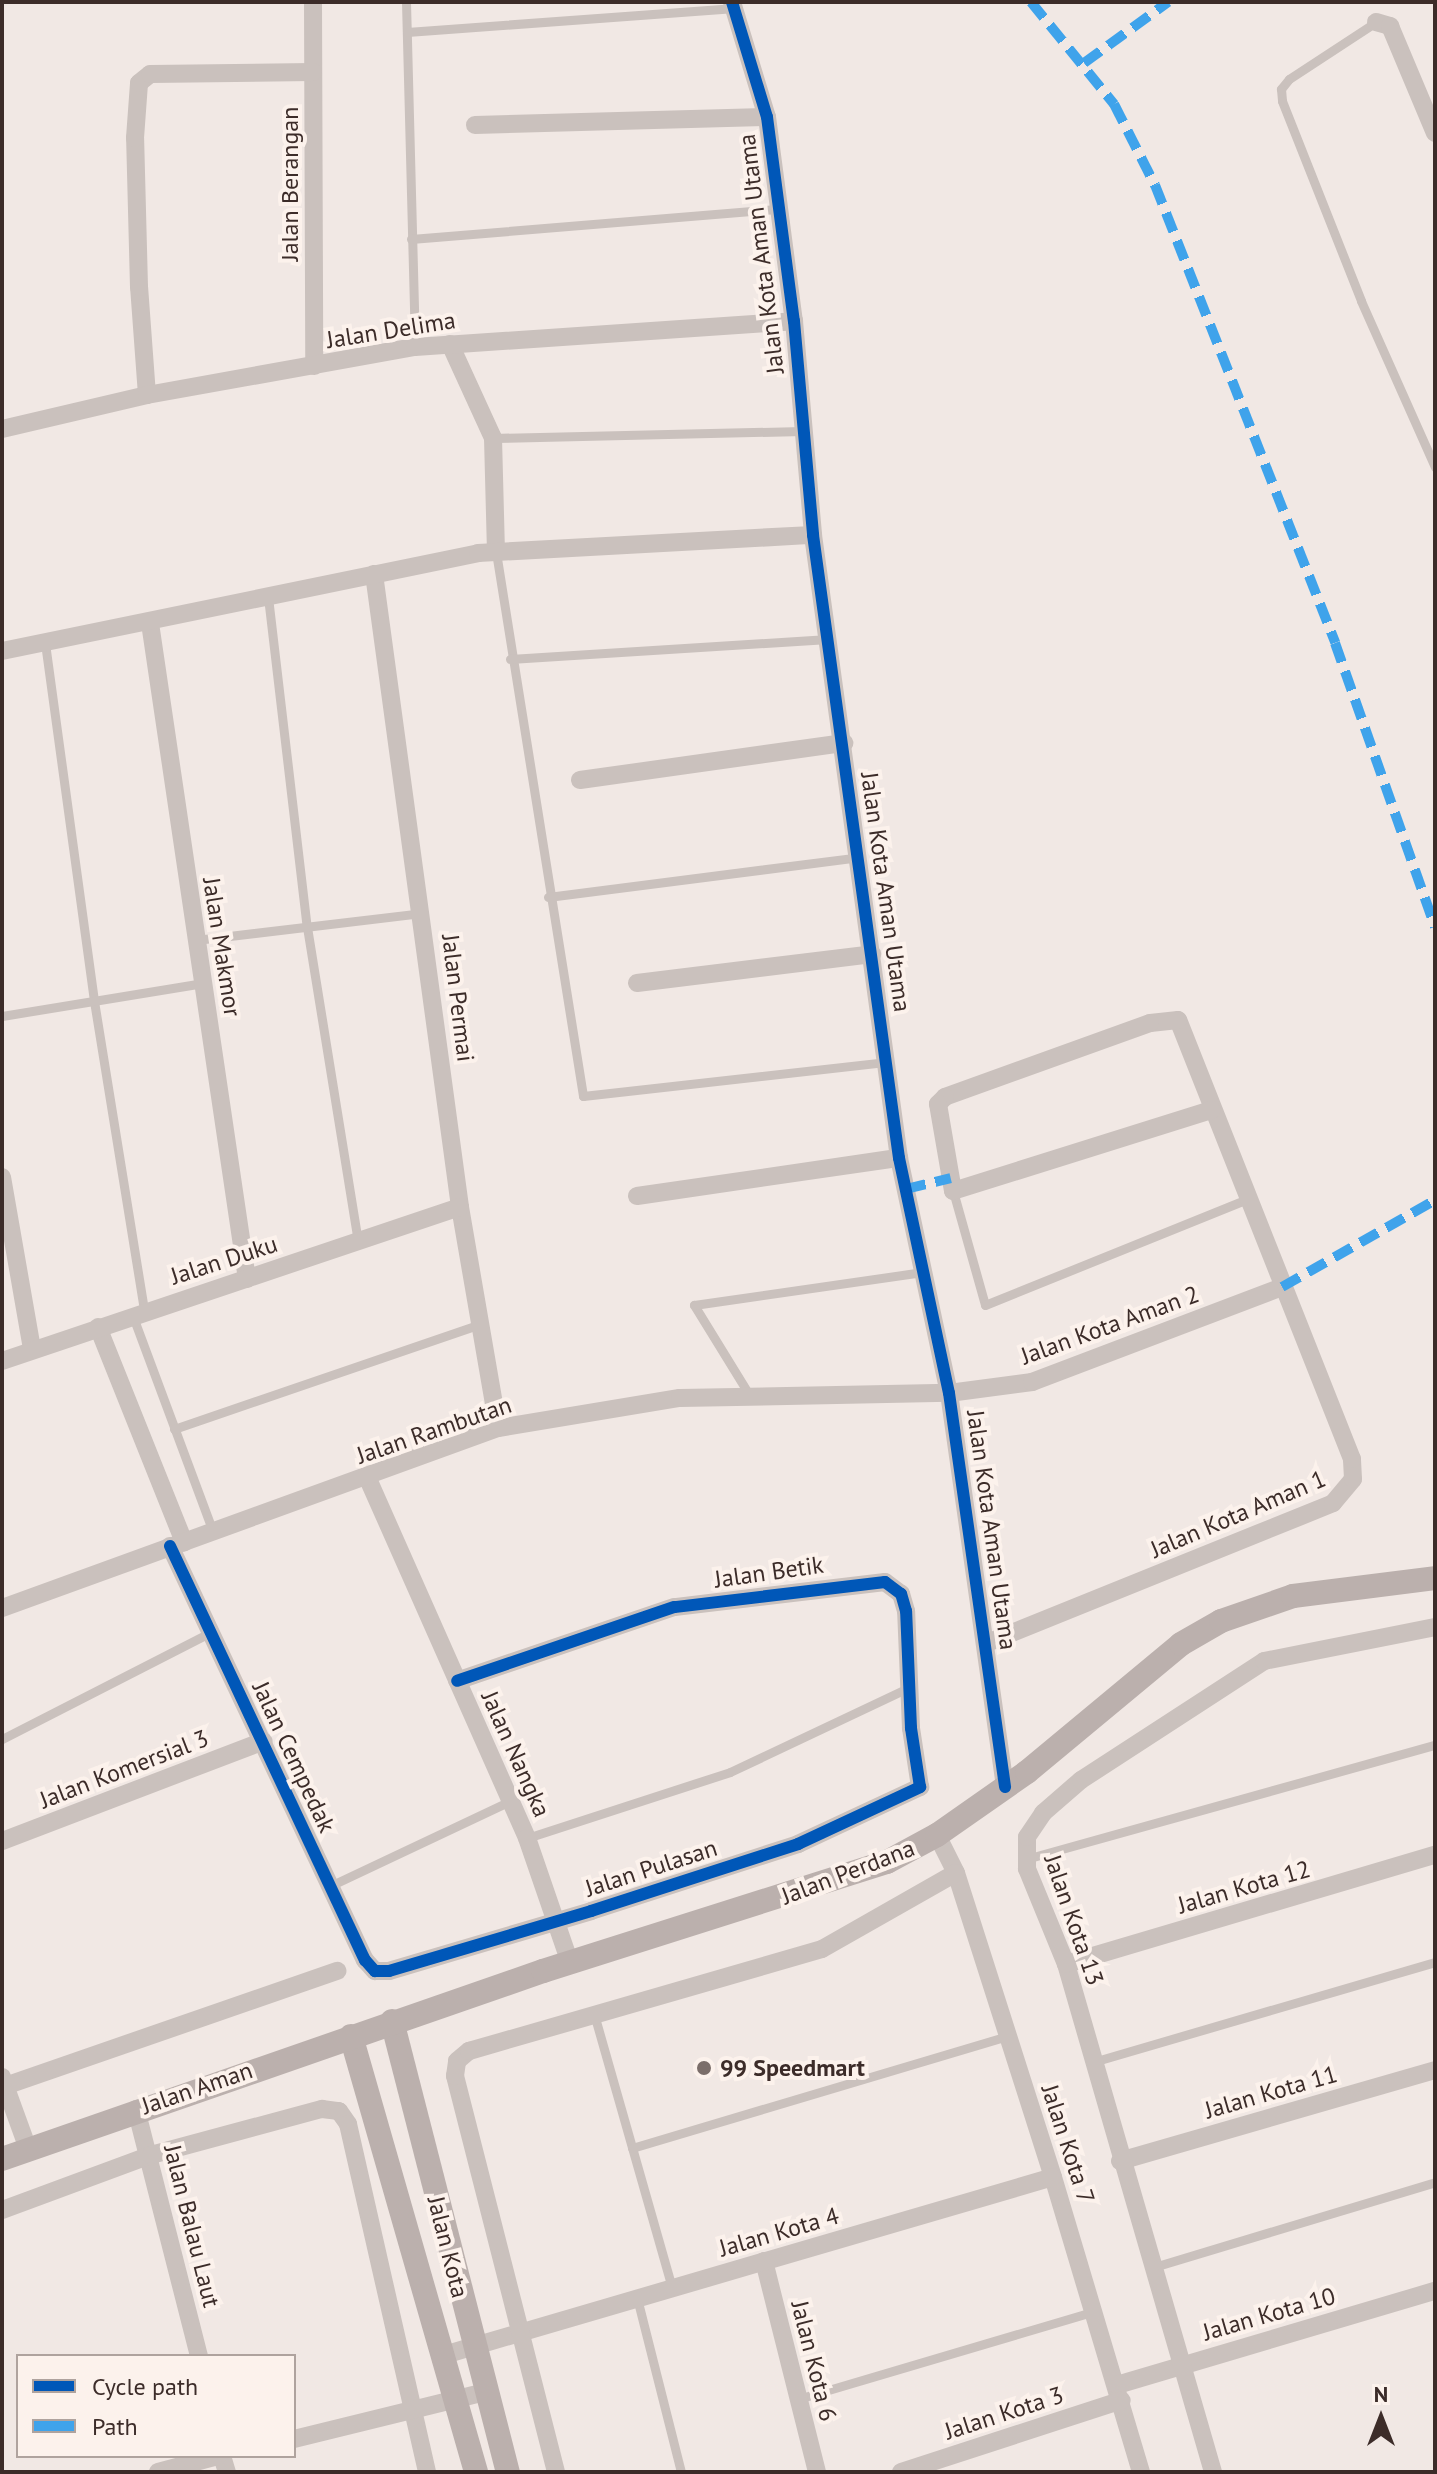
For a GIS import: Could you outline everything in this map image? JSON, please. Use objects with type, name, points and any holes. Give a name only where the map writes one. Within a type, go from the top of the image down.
[{"type":"street","name":"Jalan Berangan","points":[[313,2],[314,366]]},
{"type":"street","name":"Jalan Kota Aman Utama","points":[[734,5],[767,117],[776,209],[794,321],[813,535],[899,1158],[949,1393],[987,1643],[1005,1787]]},
{"type":"street","points":[[1376,22],[1390,26],[1434,127]]},
{"type":"street","points":[[147,395],[135,153],[139,83],[150,74],[313,72]]},
{"type":"street","points":[[475,125],[767,117]]},
{"type":"street","name":"Jalan Delima","points":[[2,429],[147,395],[415,347],[794,321]]},
{"type":"street","points":[[450,344],[493,438],[496,552]]},
{"type":"street","points":[[2,651],[150,623],[374,574],[496,552],[813,535]]},
{"type":"street","name":"Jalan Permai","points":[[374,574],[423,913],[460,1207],[498,1428]]},
{"type":"street","name":"Jalan Makmor","points":[[150,623],[247,1279]]},
{"type":"street","points":[[580,780],[844,743]]},
{"type":"street","points":[[637,983],[872,954]]},
{"type":"street","name":"Jalan Kota Aman 1","points":[[953,1191],[939,1099],[1150,1023],[1178,1020],[1352,1459],[1349,1489],[1333,1503],[987,1643]]},
{"type":"street","points":[[953,1191],[1212,1110]]},
{"type":"street","points":[[637,1196],[899,1158]]},
{"type":"street","points":[[2,1177],[32,1349]]},
{"type":"street","name":"Jalan Duku","points":[[2,1361],[138,1312],[247,1279],[460,1207]]},
{"type":"street","name":"Jalan Kota Aman 2","points":[[949,1393],[1048,1377],[1282,1287]]},
{"type":"street","name":"Jalan Cempedak","points":[[98,1327],[211,1632],[369,1967],[389,1971]]},
{"type":"street","name":"Jalan Rambutan","points":[[2,1608],[368,1479],[498,1428],[646,1401],[949,1393]]},
{"type":"street","name":"Jalan Nangka","points":[[368,1479],[527,1838],[570,1963]]},
{"type":"street","name":"Jalan Perdana","points":[[392,2021],[825,1885],[887,1862],[937,1835],[1005,1787],[1181,1644],[1221,1621],[1293,1596],[1435,1578]]},
{"type":"street","name":"Jalan Betik","points":[[457,1681],[674,1607],[874,1581],[894,1586],[904,1604],[920,1787]]},
{"type":"street","name":"Jalan Kota 13","points":[[1213,2472],[1178,2365],[1066,1964],[1026,1859],[1027,1837],[1043,1813],[1081,1780],[1264,1661],[1435,1627]]},
{"type":"street","name":"Jalan Komersial 3","points":[[2,1841],[264,1741]]},
{"type":"street","name":"Jalan Pulasan","points":[[389,1971],[798,1844],[920,1787]]},
{"type":"street","name":"Jalan Kota 7","points":[[937,1835],[956,1873],[1095,2311],[1141,2472]]},
{"type":"street","name":"Jalan Kota 12","points":[[1066,1964],[1435,1855]]},
{"type":"street","points":[[556,2472],[454,2068],[469,2051],[822,1949],[956,1873]]},
{"type":"street","points":[[28,2149],[3,2083],[337,1971]]},
{"type":"street","name":"Jalan Aman","points":[[2,2159],[136,2109],[392,2021]]},
{"type":"street","name":"Jalan Kota","points":[[392,2021],[473,2348],[508,2472]]},
{"type":"street","name":"Jalan Kota","points":[[351,2036],[476,2472]]},
{"type":"street","name":"Jalan Kota 11","points":[[1120,2161],[1435,2070]]},
{"type":"street","name":"Jalan Balau Laut","points":[[136,2109],[151,2155],[199,2354]]},
{"type":"street","points":[[2,2210],[151,2155],[322,2109],[345,2116],[427,2472]]},
{"type":"street","name":"Jalan Kota 4","points":[[444,2355],[1053,2177]]},
{"type":"street","name":"Jalan Kota 6","points":[[764,2261],[817,2472]]},
{"type":"street","name":"Jalan Kota 10","points":[[1120,2392],[1178,2365],[1435,2291]]},
{"type":"street","points":[[296,2439],[457,2402],[486,2392]]},
{"type":"street","name":"Jalan Kota 3","points":[[901,2472],[1120,2392]]},
{"type":"street","points":[[158,2472],[212,2458]]},
{"type":"lane","points":[[406,2],[415,347]]},
{"type":"lane","points":[[407,32],[734,5]]},
{"type":"lane","points":[[1376,22],[1289,79],[1281,89],[1282,101],[1361,301],[1435,467]]},
{"type":"lane","points":[[411,239],[776,209]]},
{"type":"lane","points":[[493,438],[803,431]]},
{"type":"lane","points":[[496,552],[548,897],[585,1098],[887,1062]]},
{"type":"lane","points":[[268,597],[307,927],[358,1242]]},
{"type":"lane","points":[[510,659],[828,639]]},
{"type":"lane","points":[[45,643],[138,1312],[174,1429],[213,1532]]},
{"type":"lane","points":[[548,897],[859,857]]},
{"type":"lane","points":[[196,940],[423,913]]},
{"type":"lane","points":[[2,1016],[203,983]]},
{"type":"lane","points":[[953,1191],[985,1305],[1247,1199]]},
{"type":"lane","points":[[750,1396],[694,1305],[923,1272]]},
{"type":"lane","points":[[174,1429],[480,1324]]},
{"type":"lane","points":[[2,1739],[211,1632]]},
{"type":"lane","points":[[527,1838],[730,1772],[910,1687]]},
{"type":"lane","points":[[1026,1859],[1435,1745]]},
{"type":"lane","points":[[330,1886],[510,1801]]},
{"type":"lane","points":[[1093,2062],[1435,1962]]},
{"type":"lane","points":[[594,2014],[672,2288]]},
{"type":"lane","points":[[632,2148],[1007,2036]]},
{"type":"lane","points":[[1151,2268],[1435,2182]]},
{"type":"lane","points":[[637,2298],[681,2472]]},
{"type":"lane","points":[[798,2399],[1095,2311]]},
{"type":"marked path","points":[[1031,2],[1114,104],[1155,185],[1335,643],[1435,927]]},
{"type":"marked path","points":[[1084,63],[1168,2]]},
{"type":"marked path","points":[[906,1189],[951,1178]]},
{"type":"marked path","points":[[1282,1287],[1435,1200]]},
{"type":"cycle path","points":[[732,2],[767,117],[794,321],[813,535],[899,1158],[949,1393],[1005,1787]]},
{"type":"cycle path","points":[[170,1546],[365,1960],[375,1971],[389,1971],[591,1911],[798,1844],[920,1787],[911,1728],[906,1611],[901,1594],[885,1582],[674,1607],[457,1681]]},
{"type":"place","name":"99 Speedmart","points":[[704,2068]]}]
